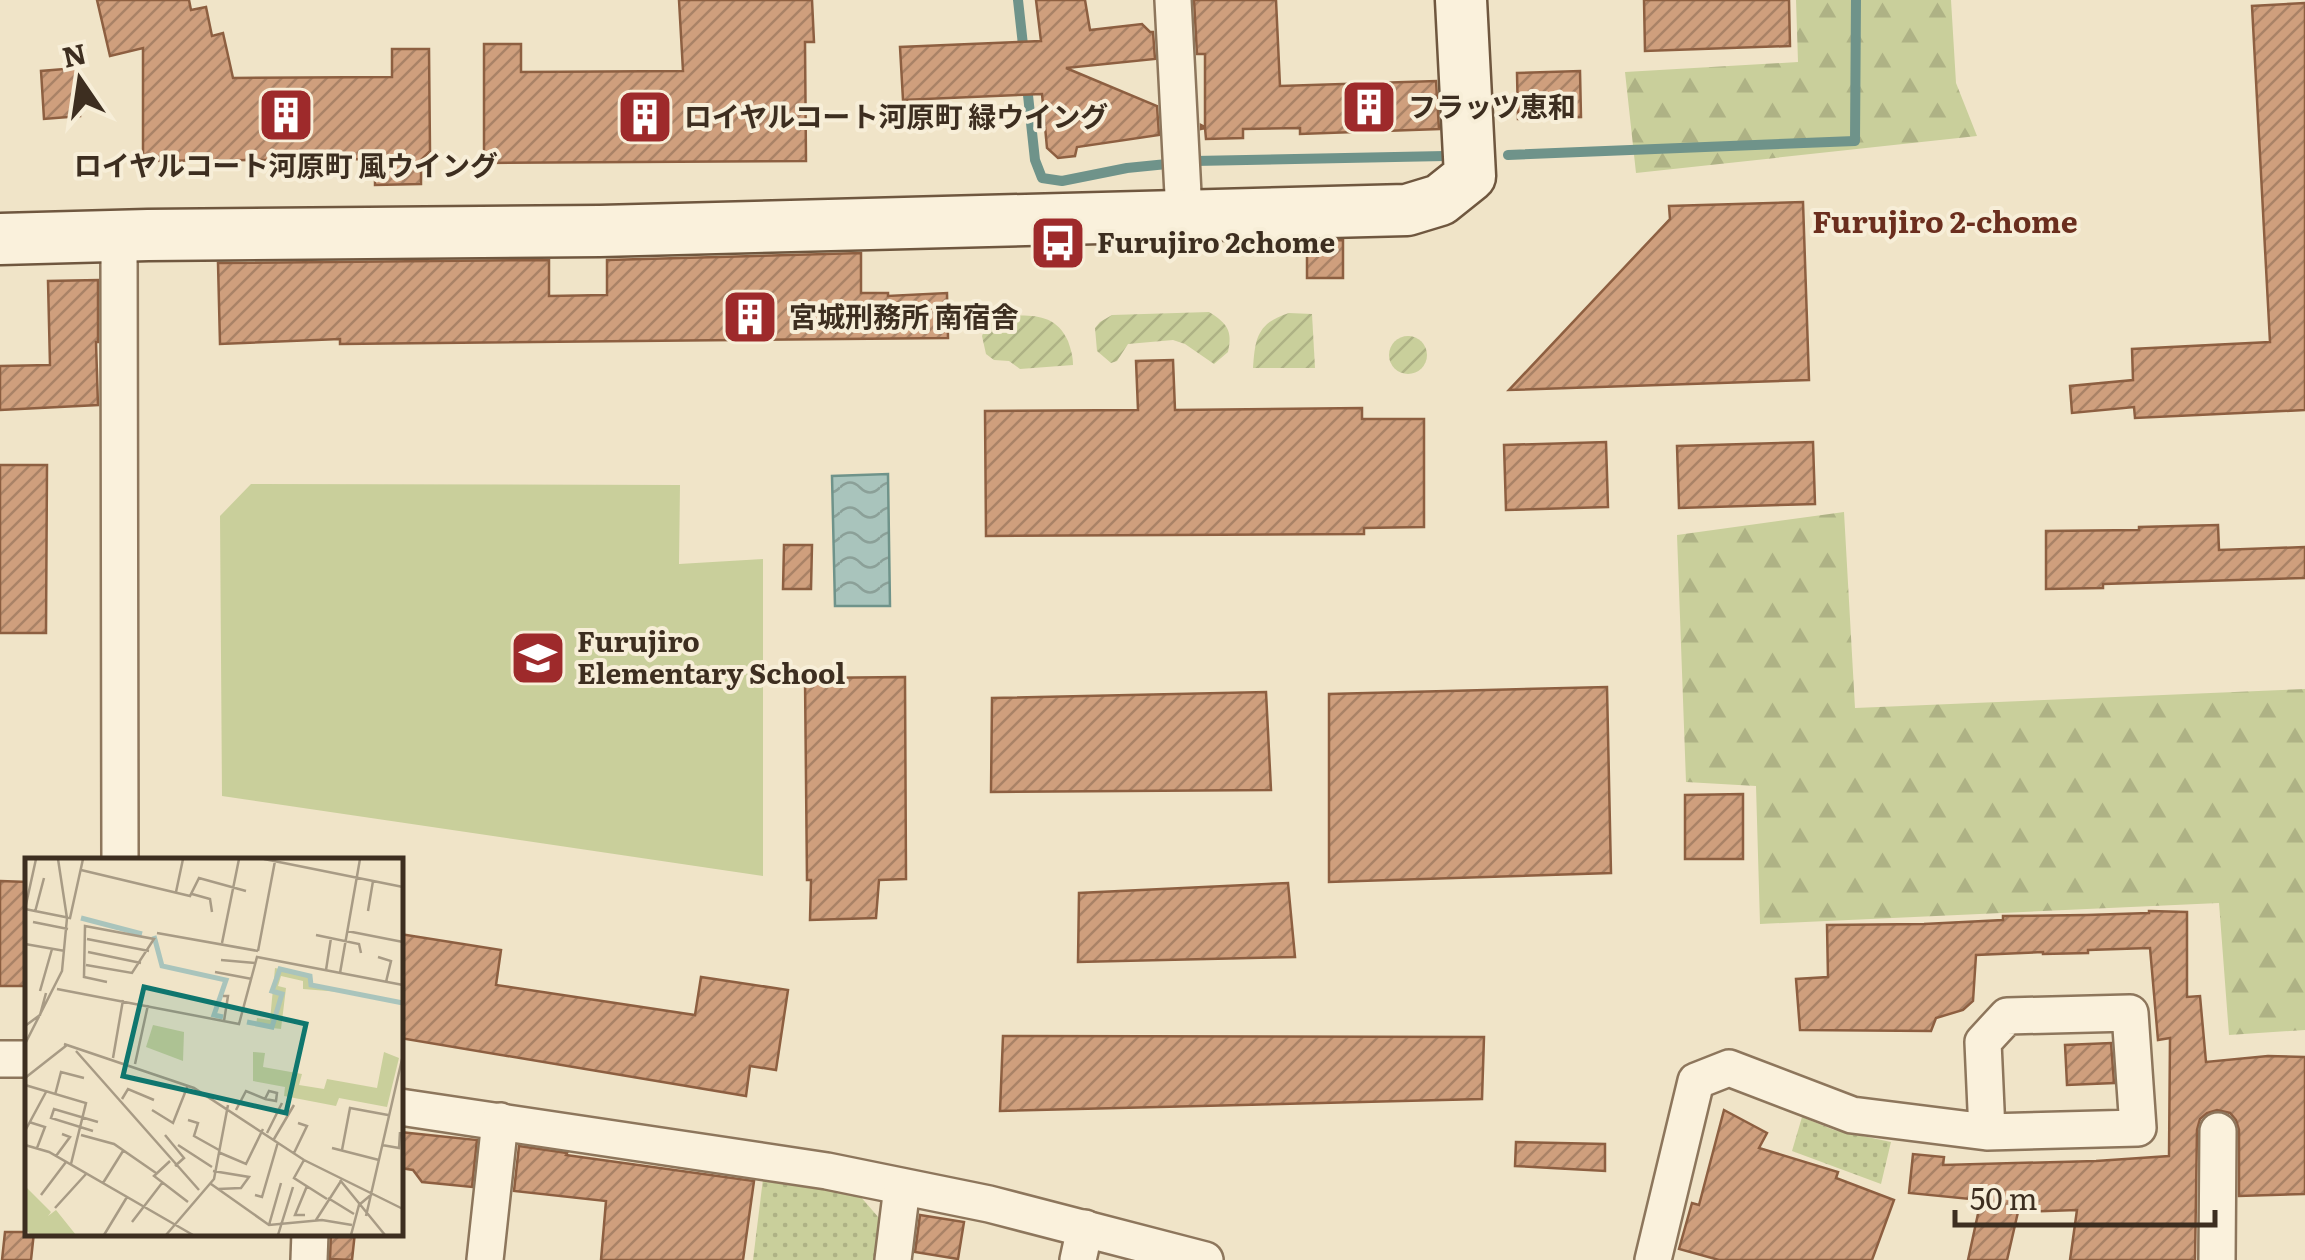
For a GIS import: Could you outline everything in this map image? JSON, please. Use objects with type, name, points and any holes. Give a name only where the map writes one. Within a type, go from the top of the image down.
[{"type":"street","points":[[1173,0],[1184,214]]},
{"type":"street","points":[[0,239],[600,231],[1408,210],[1440,200],[1470,176],[1461,0]]},
{"type":"street","points":[[119,236],[120,858]]},
{"type":"street","points":[[1653,1260],[1696,1081],[1729,1068],[1852,1115],[1987,1132],[2138,1128],[2130,1013],[2006,1016],[1984,1042],[1987,1132]]},
{"type":"street","points":[[402,1107],[827,1171],[989,1204],[1081,1244],[1205,1260]]},
{"type":"street","points":[[485,1260],[500,1121]]},
{"type":"street","points":[[2218,1131],[2218,1260]]},
{"type":"street","points":[[892,1260],[902,1187]]},
{"type":"street","points":[[309,1260],[310,1235]]},
{"type":"green space","points":[[1796,0],[1951,0],[1956,83],[1977,136],[1636,173],[1625,72],[1798,62]]},
{"type":"green space","points":[[1209,312],[1224,324],[1230,338],[1228,352],[1214,364],[1173,340],[1128,344],[1117,361],[1111,363],[1097,351],[1095,328],[1112,315]]},
{"type":"green space","points":[[1289,313],[1312,314],[1315,368],[1253,368],[1260,333],[1271,321]]},
{"type":"green space","points":[[997,316],[1038,317],[1055,324],[1068,341],[1073,365],[1020,369],[1009,361],[994,360],[986,354],[982,336]]},
{"type":"green space","points":[[1408,336],[1421,342],[1427,355],[1421,368],[1408,374],[1395,368],[1389,355],[1395,342]]},
{"type":"green space","points":[[251,484],[680,485],[679,564],[763,559],[763,876],[222,796],[220,516]]},
{"type":"green space","points":[[1844,512],[1855,708],[2305,689],[2305,1030],[2229,1035],[2219,903],[1760,924],[1756,786],[1686,782],[1677,535]]},
{"type":"green space","points":[[1802,1117],[1834,1130],[1891,1142],[1881,1184],[1792,1151]]},
{"type":"green space","points":[[763,1179],[860,1196],[879,1218],[875,1260],[753,1260]]},
{"type":"water","points":[[888,474],[890,606],[835,606],[832,476]]},
{"type":"building","name":"ロイヤルコート河原町 風ウイング","points":[[97,0],[189,0],[191,10],[206,7],[212,36],[223,33],[233,78],[392,77],[392,49],[429,49],[430,151],[421,160],[421,184],[375,185],[375,159],[143,161],[143,48],[110,56]]},
{"type":"building","name":"ロイヤルコート河原町 緑ウイング","points":[[679,0],[812,0],[814,42],[805,42],[806,161],[484,163],[484,44],[521,44],[521,72],[683,71]]},
{"type":"building","points":[[1036,0],[1085,0],[1090,30],[1142,24],[1153,32],[1155,59],[1066,68],[1157,106],[1159,135],[1077,147],[1075,156],[1058,158],[1047,148],[1042,94],[903,100],[900,47],[1041,41]]},
{"type":"building","points":[[1194,0],[1276,0],[1280,86],[1436,81],[1439,129],[1300,134],[1300,128],[1243,129],[1243,138],[1206,139],[1205,128],[1201,129],[1201,125],[1205,127],[1205,54],[1197,54]]},
{"type":"building","points":[[1644,0],[1789,0],[1790,46],[1645,51]]},
{"type":"building","points":[[2305,3],[2305,410],[2135,418],[2134,407],[2072,413],[2070,386],[2133,380],[2132,349],[2270,342],[2252,6]]},
{"type":"building","points":[[76,68],[80,116],[44,119],[41,71]]},
{"type":"building","points":[[1580,71],[1581,117],[1518,119],[1517,73]]},
{"type":"building","points":[[1803,202],[1809,380],[1509,390],[1670,219],[1669,206]]},
{"type":"building","points":[[1343,240],[1343,278],[1307,278],[1307,241]]},
{"type":"building","points":[[861,253],[861,293],[947,293],[948,338],[340,344],[340,339],[220,344],[218,263],[549,260],[549,296],[607,295],[607,260]]},
{"type":"building","points":[[98,280],[98,405],[0,410],[0,366],[50,365],[48,281]]},
{"type":"building","points":[[1173,360],[1175,410],[1362,408],[1362,419],[1424,419],[1424,527],[1364,528],[1364,534],[986,536],[985,411],[1138,410],[1136,361]]},
{"type":"building","points":[[1606,442],[1608,507],[1506,510],[1504,445]]},
{"type":"building","points":[[1813,442],[1815,504],[1679,508],[1677,446]]},
{"type":"building","points":[[0,465],[47,465],[46,633],[0,633]]},
{"type":"building","points":[[2218,525],[2219,550],[2305,547],[2305,578],[2046,589],[2046,531]]},
{"type":"building","points":[[784,545],[812,545],[811,589],[783,589]]},
{"type":"building","points":[[905,677],[906,879],[879,880],[876,918],[810,920],[805,678]]},
{"type":"building","points":[[1607,687],[1611,873],[1329,882],[1329,694]]},
{"type":"building","points":[[1266,692],[1271,790],[991,792],[992,698]]},
{"type":"building","points":[[1743,794],[1743,859],[1685,859],[1685,795]]},
{"type":"building","points":[[0,881],[25,882],[25,986],[0,986]]},
{"type":"building","points":[[1288,883],[1295,957],[1078,962],[1079,893]]},
{"type":"building","points":[[2187,912],[2187,997],[2200,996],[2206,1062],[2305,1057],[2305,1194],[2239,1196],[2239,1130],[2230,1113],[2217,1110],[2200,1119],[2197,1130],[2195,1260],[2070,1260],[2077,1210],[2018,1212],[2007,1260],[1968,1260],[1981,1200],[1909,1193],[1913,1154],[1944,1157],[1943,1165],[2169,1156],[2170,1038],[2158,1040],[2150,948],[1976,955],[1973,1001],[1963,1010],[1936,1018],[1931,1031],[1800,1030],[1796,979],[1828,977],[1827,925],[1924,924],[2003,920],[2003,916]]},
{"type":"building","points":[[402,934],[501,950],[496,985],[695,1015],[701,977],[788,990],[776,1070],[750,1066],[746,1096],[402,1038]]},
{"type":"building","points":[[1003,1036],[1484,1037],[1482,1099],[1000,1111]]},
{"type":"building","points":[[2111,1043],[2114,1083],[2067,1085],[2065,1045]]},
{"type":"building","points":[[1724,1110],[1767,1133],[1759,1148],[1838,1172],[1836,1178],[1894,1200],[1872,1260],[1719,1260],[1679,1249],[1692,1203],[1699,1205]]},
{"type":"building","points":[[402,1132],[477,1140],[472,1187],[422,1182],[413,1170],[402,1168]]},
{"type":"building","points":[[1516,1142],[1605,1144],[1605,1171],[1515,1166]]},
{"type":"building","points":[[519,1146],[754,1181],[743,1260],[601,1260],[606,1201],[514,1191]]},
{"type":"building","points":[[920,1215],[964,1222],[958,1259],[915,1252]]},
{"type":"building","points":[[5,1232],[34,1235],[31,1260],[2,1260]]},
{"type":"building","points":[[331,1235],[355,1235],[352,1260],[330,1259]]},
{"type":"waterway","points":[[1018,0],[1024,54]]},
{"type":"waterway","points":[[1508,155],[1855,141],[1856,0]]},
{"type":"waterway","points":[[1027,86],[1035,160],[1042,178],[1062,181],[1167,164]]},
{"type":"waterway","points":[[1194,161],[1445,156]]},
{"type":"place","name":"フラッツ恵和","points":[[1369,107]]},
{"type":"place","name":"ロイヤルコート河原町 風ウイング","points":[[286,115]]},
{"type":"place","name":"ロイヤルコート河原町 緑ウイング","points":[[645,117]]},
{"type":"place","name":"Furujiro 2chome","points":[[1058,243]]},
{"type":"place","name":"宮城刑務所 南宿舎","points":[[750,317]]},
{"type":"place","name":"Furujiro Elementary School","points":[[538,658]]},
{"type":"district","name":"Furujiro 2-chome","points":[[1945,223]]}]
